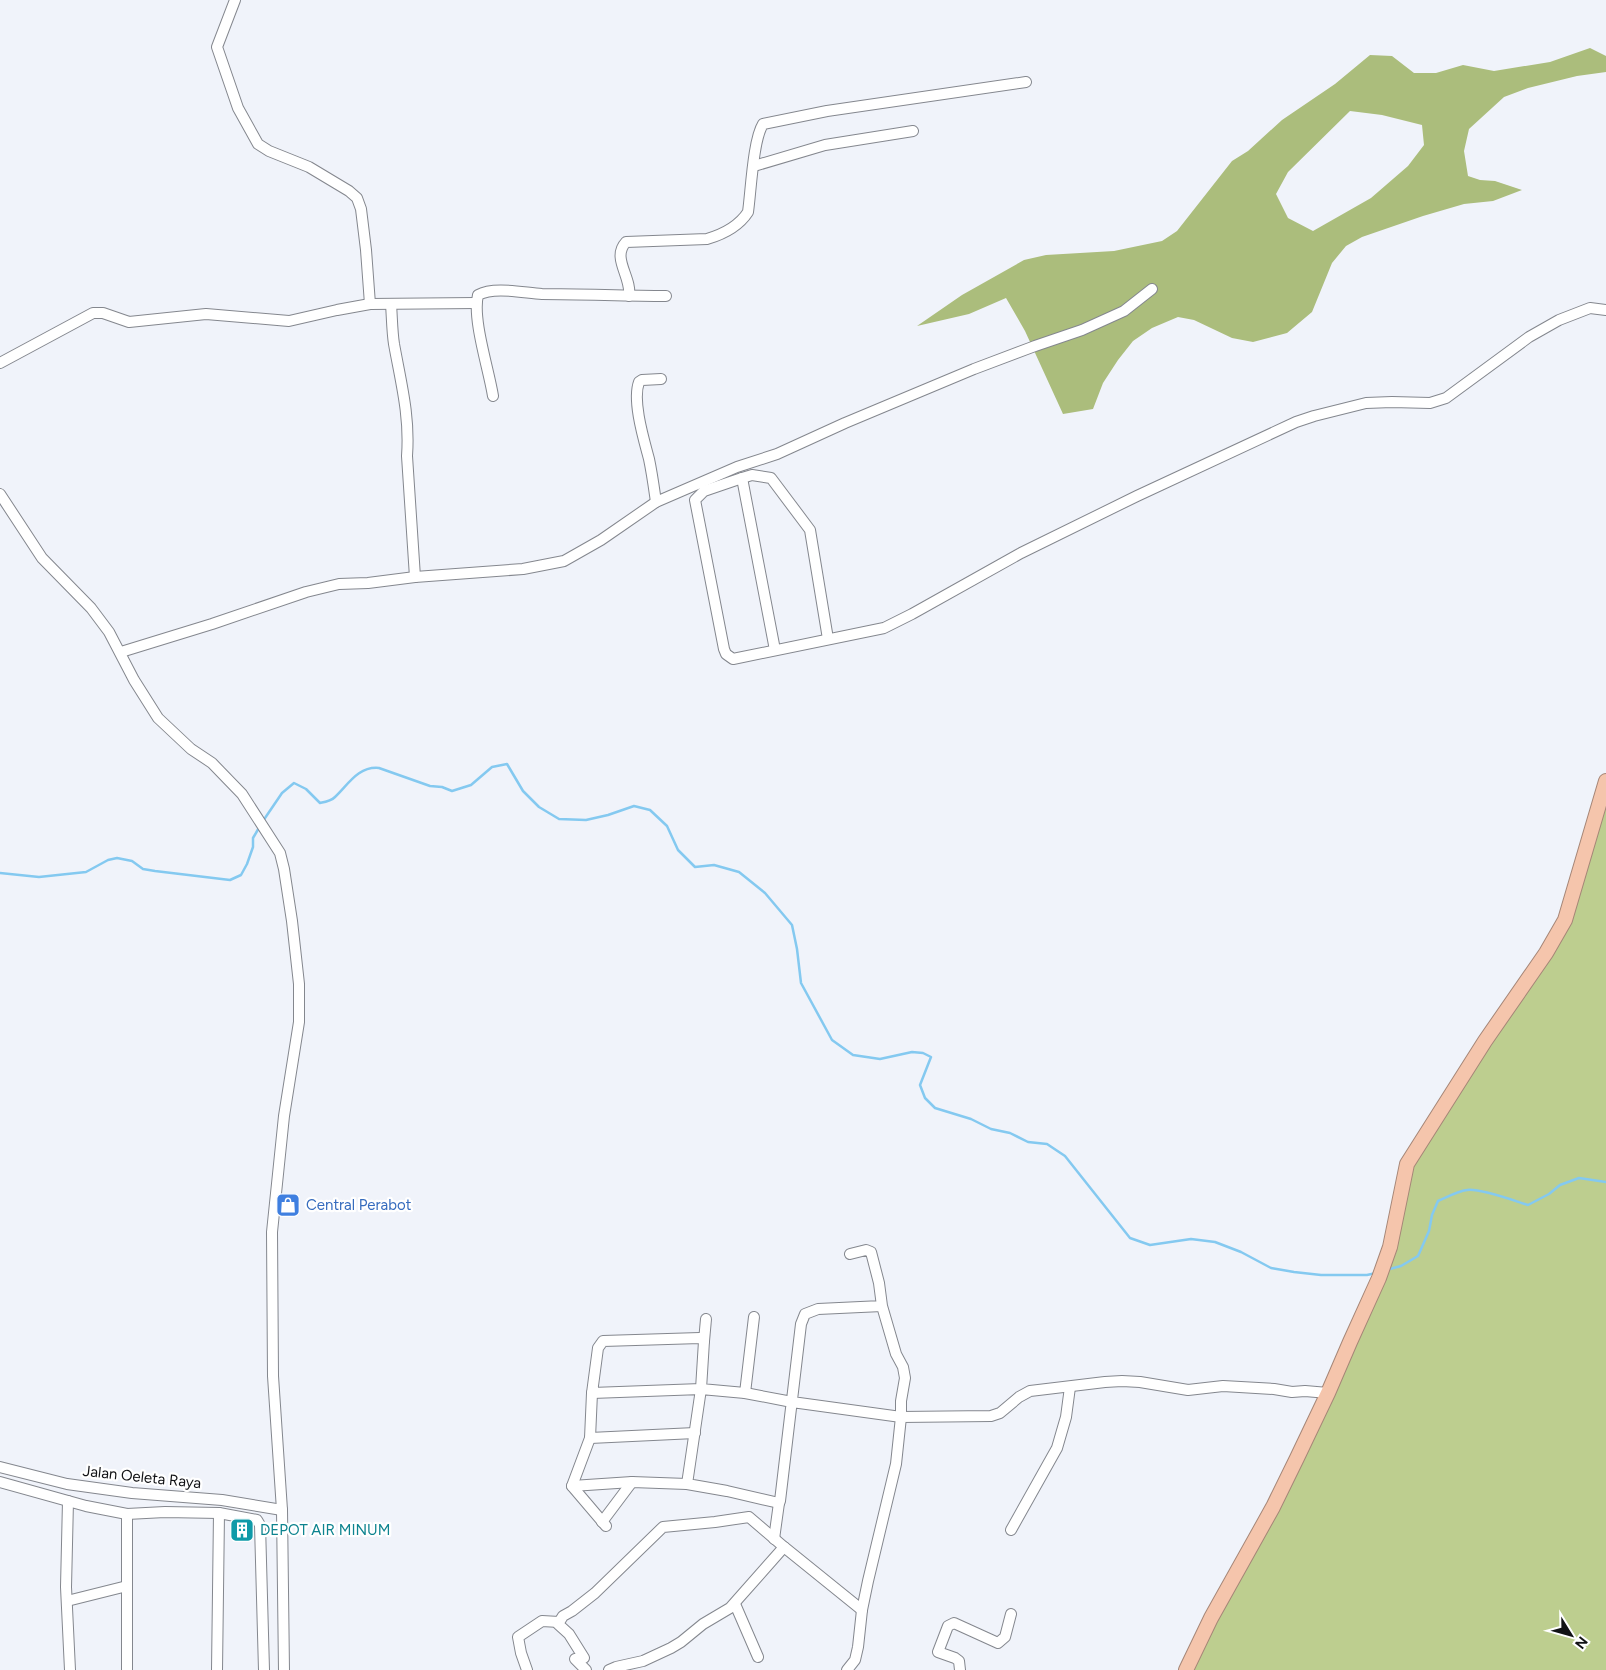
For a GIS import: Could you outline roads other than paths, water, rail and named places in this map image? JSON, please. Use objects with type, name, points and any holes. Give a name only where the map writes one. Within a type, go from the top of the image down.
[{"type":"highway","points":[[1186,1670],[1211,1618],[1273,1507],[1328,1393],[1382,1272],[1390,1247],[1407,1164],[1485,1041],[1546,953],[1565,920],[1606,781]]},
{"type":"street","points":[[235,0],[217,47],[238,108],[258,144],[309,167],[349,191],[357,198],[361,209],[370,304]]},
{"type":"street","points":[[629,296],[630,289],[620,260],[622,246],[626,242],[707,240],[729,230],[744,219],[748,212],[760,131],[766,122],[826,111],[1026,82]]},
{"type":"street","points":[[754,166],[825,145],[913,131]]},
{"type":"street","points":[[121,652],[306,592],[339,584],[524,569],[564,561],[601,540],[656,502],[737,467],[777,454],[845,423],[974,370],[1082,330],[1124,310],[1152,289]]},
{"type":"street","points":[[493,396],[481,341],[476,303],[478,295],[490,291],[666,296]]},
{"type":"street","points":[[0,363],[93,313],[103,313],[134,322],[206,314],[289,321],[370,304],[476,303]]},
{"type":"street","points":[[391,304],[394,342],[406,399],[407,456],[415,577]]},
{"type":"street","points":[[828,639],[810,530],[771,478],[752,475],[704,491],[695,500],[726,654],[733,658],[870,632],[894,624],[1021,554],[1137,496],[1296,422],[1338,409],[1366,403],[1430,403],[1446,398],[1529,337],[1559,320],[1590,308],[1606,310]]},
{"type":"street","points":[[656,502],[640,425],[637,392],[642,380],[660,379]]},
{"type":"street","points":[[742,478],[775,650]]},
{"type":"street","points":[[0,494],[42,558],[91,608],[109,632],[134,680],[158,718],[191,749],[212,763],[242,794],[280,853],[286,877],[299,984],[299,1022],[284,1116],[272,1232],[273,1376],[282,1510],[284,1670]]},
{"type":"street","points":[[847,1670],[857,1654],[862,1610],[896,1464],[901,1400],[905,1378],[882,1306],[879,1283],[871,1252],[866,1250],[850,1254]]},
{"type":"street","points":[[774,1539],[801,1324],[805,1314],[818,1309],[882,1306]]},
{"type":"street","points":[[745,1393],[754,1317]]},
{"type":"street","points":[[687,1484],[702,1389],[706,1319]]},
{"type":"street","points":[[572,1486],[590,1438],[592,1393],[598,1348],[603,1341],[700,1338],[704,1341]]},
{"type":"street","points":[[592,1393],[702,1389],[745,1393],[792,1402],[901,1417],[991,1416],[1000,1413],[1014,1400],[1030,1391],[1122,1381],[1188,1390],[1224,1386],[1328,1393]]},
{"type":"street","points":[[1011,1530],[1057,1448],[1066,1418],[1070,1387]]},
{"type":"street","points":[[590,1438],[695,1433]]},
{"type":"street","name":"Jalan Oeleta Raya","points":[[0,1467],[67,1484],[132,1493],[222,1500],[282,1510]]},
{"type":"street","points":[[0,1482],[68,1501],[127,1514],[165,1512],[219,1513],[257,1520],[260,1525],[264,1670]]},
{"type":"street","points":[[572,1486],[632,1482],[687,1484],[779,1503]]},
{"type":"street","points":[[572,1486],[604,1524],[632,1482]]},
{"type":"street","points":[[68,1501],[67,1601],[70,1670]]},
{"type":"street","points":[[218,1670],[219,1513]]},
{"type":"street","points":[[127,1514],[127,1670]]},
{"type":"street","points":[[559,1622],[563,1616],[572,1612],[595,1593],[665,1526],[749,1517],[862,1610]]},
{"type":"street","points":[[609,1670],[643,1661],[671,1648],[703,1624],[720,1615],[734,1604],[784,1547]]},
{"type":"street","points":[[67,1601],[127,1586]]},
{"type":"street","points":[[734,1604],[758,1657]]},
{"type":"street","points":[[960,1670],[960,1663],[955,1658],[940,1654],[938,1651],[948,1626],[954,1623],[998,1643],[1005,1637],[1011,1614]]},
{"type":"street","points":[[527,1670],[520,1653],[518,1637],[542,1621],[559,1622]]},
{"type":"street","points":[[559,1622],[558,1624],[569,1634],[584,1658],[575,1659],[586,1670]]},
{"type":"waterway","points":[[263,821],[282,793],[294,783],[306,789],[320,803],[333,798],[359,773],[372,768],[379,768],[430,786],[442,787],[452,791],[471,785],[492,767],[507,764],[523,791],[539,807],[559,819],[586,820],[634,806],[650,810],[667,826],[678,850],[695,867],[714,865],[739,872],[765,893],[792,925],[801,983],[832,1040],[853,1055],[880,1059],[912,1052],[923,1053],[931,1057],[920,1085],[925,1098],[935,1108],[971,1119],[991,1129],[1010,1133],[1028,1142],[1047,1144],[1065,1156],[1130,1238],[1150,1245],[1191,1239],[1215,1242],[1241,1252],[1271,1268],[1294,1272],[1321,1275],[1367,1275],[1376,1273]]},
{"type":"waterway","points":[[0,873],[39,877],[86,872],[108,860],[117,858],[132,861],[143,869],[230,880],[241,875],[253,847],[253,838],[260,826]]},
{"type":"waterway","points":[[1386,1270],[1401,1266],[1418,1256],[1429,1231],[1432,1215],[1438,1201],[1456,1193],[1467,1190],[1480,1191],[1528,1205],[1549,1194],[1560,1185],[1579,1178],[1606,1182]]},
{"type":"place","name":"Central Perabot","points":[[288,1205]]},
{"type":"place","name":"DEPOT AIR MINUM","points":[[242,1530]]}]
